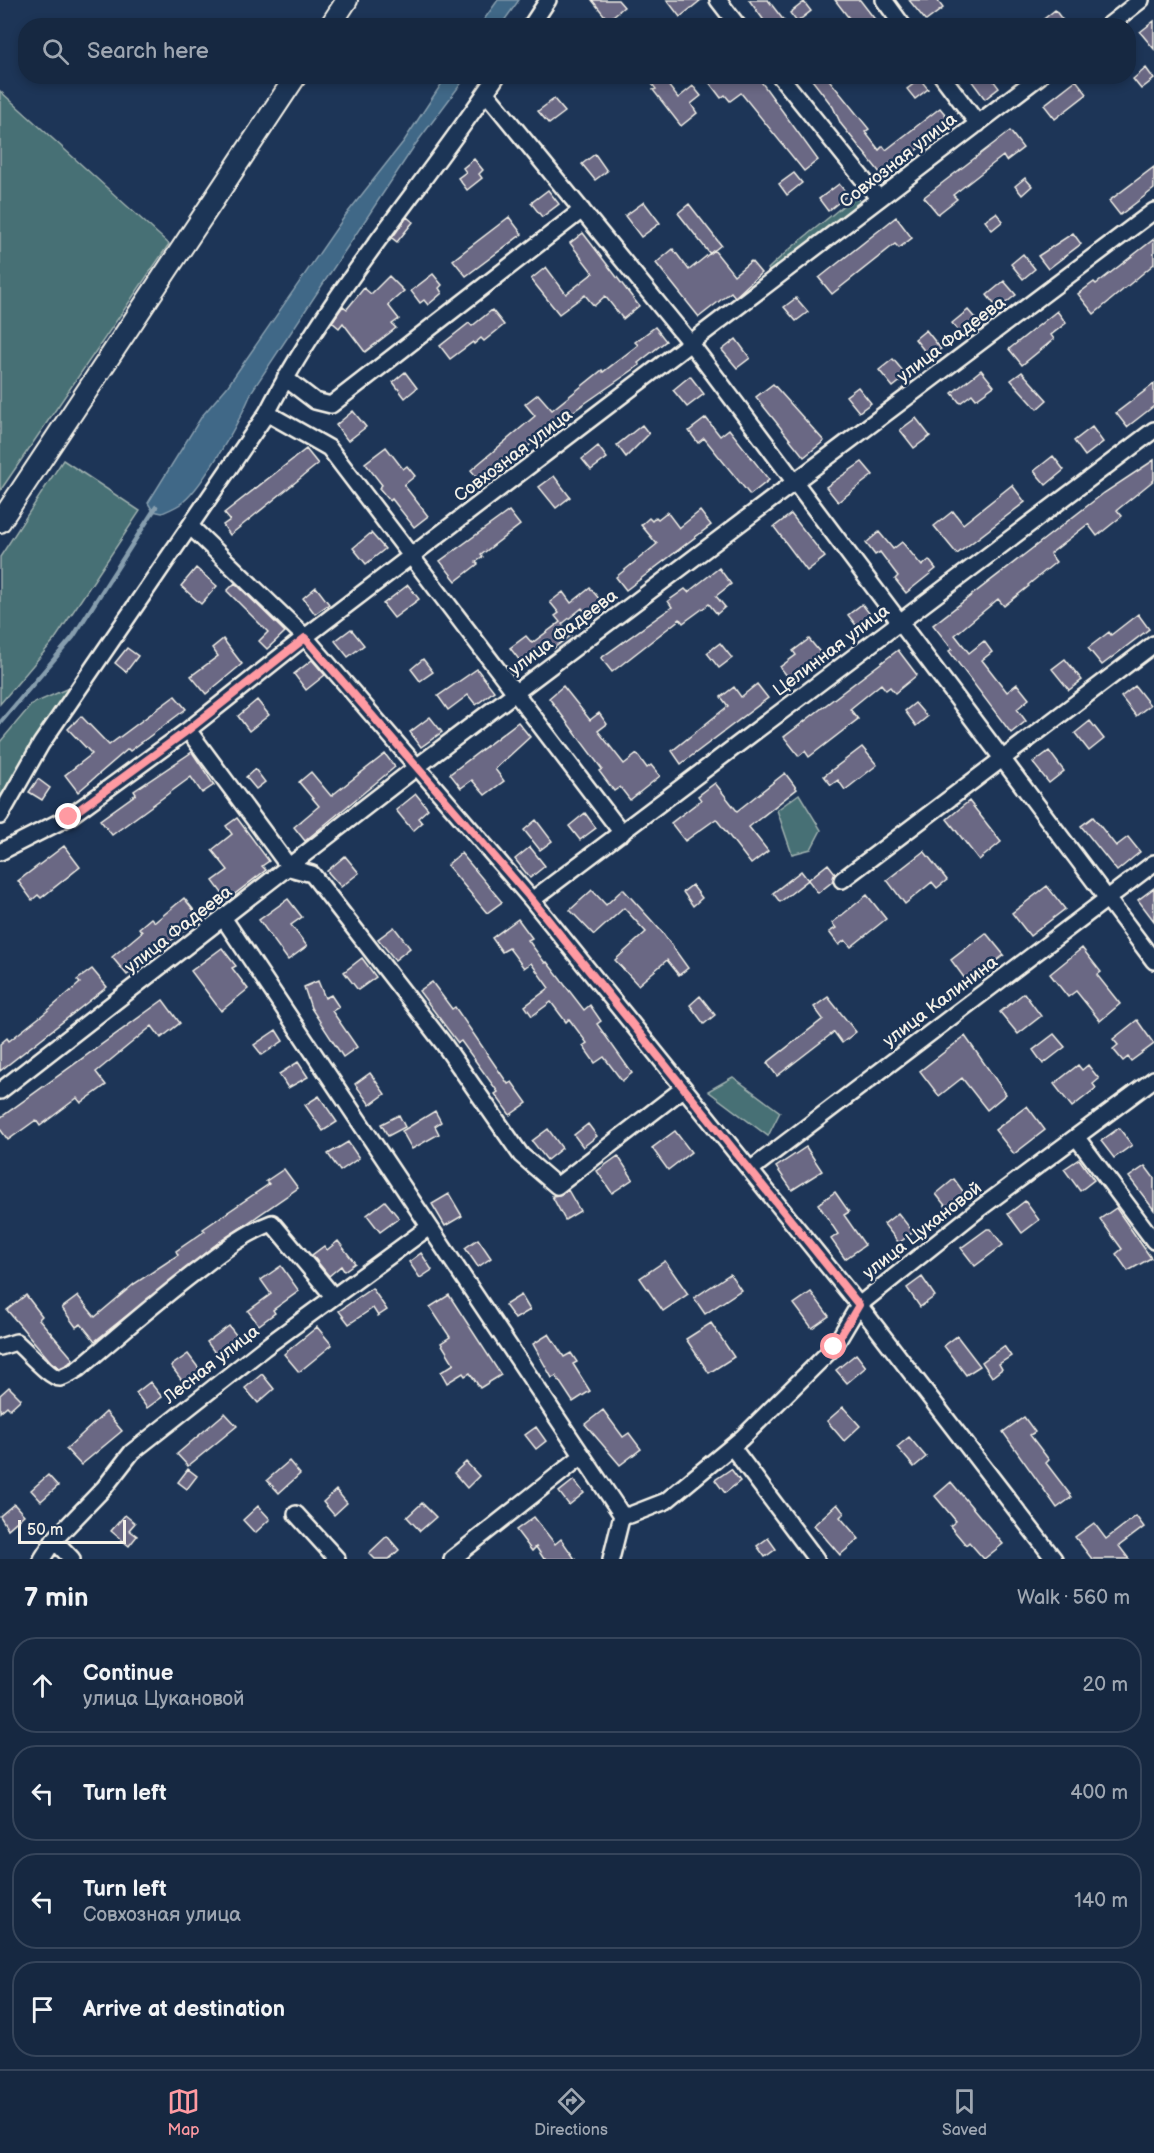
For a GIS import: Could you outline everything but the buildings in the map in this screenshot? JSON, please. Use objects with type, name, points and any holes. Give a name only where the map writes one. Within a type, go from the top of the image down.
[{"type":"main road","points":[[335,18],[347,0]]},
{"type":"main road","points":[[0,522],[291,84]]},
{"type":"street","points":[[536,18],[548,0]]},
{"type":"street","points":[[718,0],[732,18]]},
{"type":"street","points":[[884,0],[897,18]]},
{"type":"street","points":[[1118,18],[1141,0]]},
{"type":"street","points":[[0,816],[41,744],[267,413],[285,378],[340,295],[492,84]]},
{"type":"street","points":[[786,84],[879,199]]},
{"type":"street","points":[[948,84],[978,124]]},
{"type":"street","name":"Совхозная улица","points":[[0,852],[69,817],[188,730],[1030,84]]},
{"type":"street","points":[[486,93],[692,345],[1154,961]]},
{"type":"street","points":[[285,378],[315,401],[331,405],[582,210]]},
{"type":"street","name":"улица Фадеева","points":[[0,1090],[290,868],[418,766],[1154,211]]},
{"type":"street","points":[[267,413],[329,448],[621,833]]},
{"type":"street","name":"Целинная улица","points":[[532,900],[1154,430]]},
{"type":"street","points":[[191,527],[305,638],[532,900],[859,1305],[1054,1559]]},
{"type":"street","points":[[842,880],[1154,644]]},
{"type":"street","points":[[188,730],[290,868],[312,874],[443,1043],[521,1155],[557,1186],[684,1088]]},
{"type":"street","name":"улица Калинина","points":[[750,1170],[1154,863]]},
{"type":"street","points":[[224,919],[622,1515],[610,1559]]},
{"type":"street","name":"улица Цукановой","points":[[622,1515],[630,1515],[666,1500],[732,1446],[834,1347],[859,1305],[979,1209],[1077,1138],[1154,1078]]},
{"type":"street","points":[[1077,1138],[1154,1241]]},
{"type":"street","points":[[0,1347],[16,1342],[31,1353],[49,1375],[60,1378],[78,1369],[172,1289],[217,1255],[254,1230],[272,1223],[333,1296]]},
{"type":"street","name":"Лесная улица","points":[[42,1559],[54,1540],[104,1488],[132,1452],[204,1393],[429,1227]]},
{"type":"street","points":[[732,1446],[816,1559]]},
{"type":"street","points":[[452,1559],[582,1456]]},
{"type":"street","points":[[296,1514],[337,1559]]},
{"type":"street","points":[[54,1540],[72,1559]]},
{"type":"green space","points":[[0,91],[169,244],[0,491]]},
{"type":"green space","points":[[852,198],[859,199],[860,208],[772,276],[768,269]]},
{"type":"green space","points":[[63,460],[140,511],[55,639],[0,704],[0,557]]},
{"type":"green space","points":[[71,687],[0,799],[0,742],[32,704]]},
{"type":"green space","points":[[799,794],[821,830],[811,849],[792,854],[777,810]]},
{"type":"green space","points":[[733,1077],[780,1112],[768,1136],[708,1091]]},
{"type":"water","points":[[498,0],[519,0],[506,18],[485,18]]},
{"type":"water","points":[[441,84],[461,84],[415,145],[252,391],[231,433],[201,481],[192,493],[176,507],[162,513],[153,511],[148,503],[202,416],[227,387],[345,216],[404,141]]},
{"type":"waterway","points":[[0,723],[73,637],[156,507]]},
{"type":"route","points":[[69,817],[188,730],[305,638],[532,900],[859,1305],[834,1347]]}]
